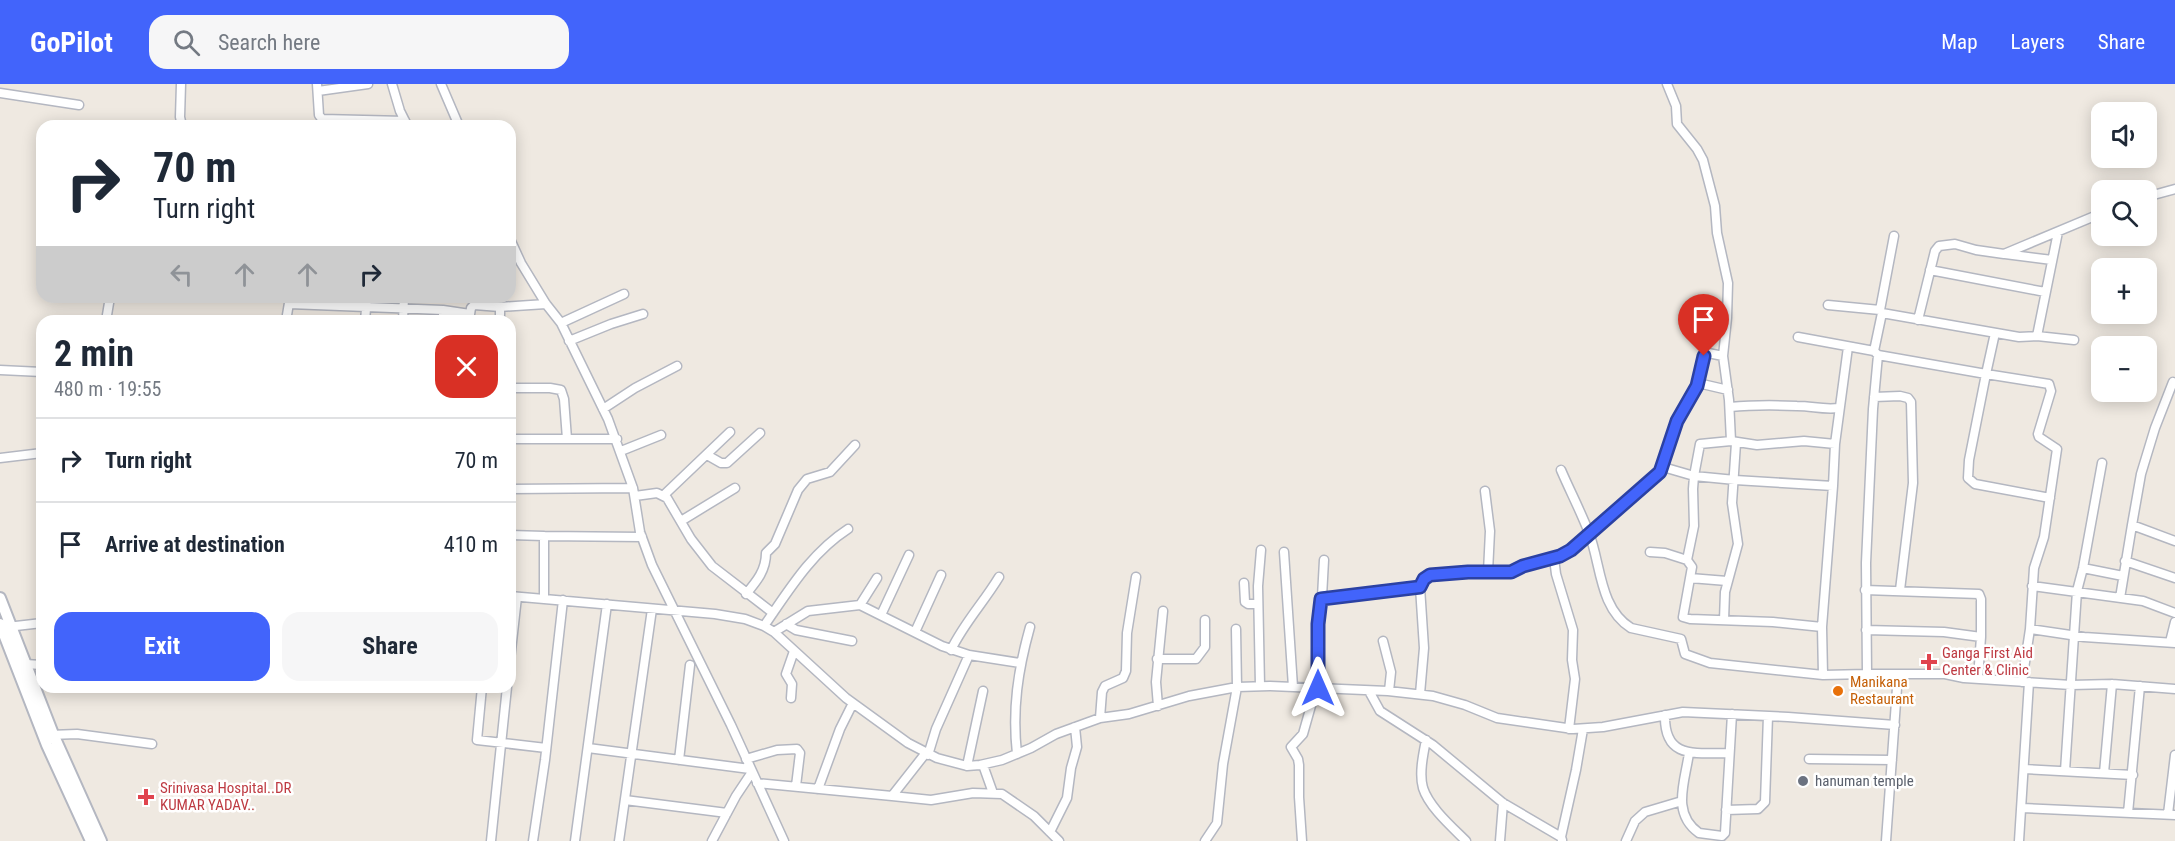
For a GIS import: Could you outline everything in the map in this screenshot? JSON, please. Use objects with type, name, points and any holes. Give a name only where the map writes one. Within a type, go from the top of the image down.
[{"type":"street","points":[[181,84],[181,120]]},
{"type":"street","points":[[339,120],[322,119],[317,88],[368,84]]},
{"type":"street","points":[[392,84],[404,120]]},
{"type":"street","points":[[441,84],[456,120]]},
{"type":"street","points":[[1667,84],[1676,106],[1677,124],[1701,154],[1712,192],[1716,233],[1728,283],[1723,356],[1734,442],[1735,480],[1732,503],[1738,544],[1727,581],[1724,620]]},
{"type":"street","points":[[0,93],[79,105]]},
{"type":"street","points":[[2157,194],[2175,189]]},
{"type":"street","points":[[2004,254],[2091,218]]},
{"type":"street","points":[[2037,336],[2058,232]]},
{"type":"street","points":[[1867,674],[1865,590],[1876,353],[1894,236]]},
{"type":"street","points":[[1918,320],[1935,251],[1939,246],[1955,244],[1976,250],[2052,261]]},
{"type":"street","points":[[516,253],[546,304],[561,323],[603,408],[617,439],[634,492],[642,537],[652,565],[696,652],[784,841]]},
{"type":"street","points":[[1930,270],[2045,292]]},
{"type":"street","points":[[561,323],[624,294]]},
{"type":"street","points":[[341,303],[367,307],[443,310],[462,315]]},
{"type":"street","points":[[366,315],[367,303]]},
{"type":"street","points":[[404,303],[404,315]]},
{"type":"street","points":[[470,315],[472,306],[479,303]]},
{"type":"street","points":[[489,303],[500,307],[546,304]]},
{"type":"street","points":[[1828,304],[2019,337],[2037,336],[2074,340]]},
{"type":"street","points":[[500,307],[500,315]]},
{"type":"street","points":[[443,310],[443,315]]},
{"type":"street","points":[[569,342],[610,324],[643,314]]},
{"type":"street","points":[[1995,333],[1969,460],[1968,478],[1975,484],[2050,498]]},
{"type":"street","points":[[1798,337],[1986,374],[2045,383],[2051,387],[2038,434],[2057,449],[2042,548],[2034,567],[2032,586],[2019,841]]},
{"type":"street","points":[[1823,675],[1822,627],[1839,408],[1848,347]]},
{"type":"street","points":[[1420,694],[1424,648],[1420,587],[1424,579],[1430,575],[1511,572],[1571,550],[1654,479],[1663,467],[1677,421],[1698,383],[1704,355],[1708,353],[1723,356]]},
{"type":"street","points":[[603,408],[677,366]]},
{"type":"street","points":[[0,370],[36,372]]},
{"type":"street","points":[[2120,598],[2141,474],[2173,382]]},
{"type":"street","points":[[1698,383],[1728,390]]},
{"type":"street","points":[[516,388],[561,390],[564,399],[567,439]]},
{"type":"street","points":[[1874,397],[1906,397],[1910,399],[1911,404],[1912,483],[1900,590]]},
{"type":"street","points":[[1730,406],[1804,406],[1822,410],[1839,408]]},
{"type":"street","points":[[664,495],[730,432]]},
{"type":"street","points":[[707,455],[721,463],[728,463],[760,433]]},
{"type":"street","points":[[621,451],[661,435]]},
{"type":"street","points":[[516,439],[617,439]]},
{"type":"street","points":[[1687,560],[1694,526],[1693,489],[1700,444],[1734,442],[1772,445],[1804,441],[1836,444]]},
{"type":"street","points":[[747,594],[761,576],[766,563],[766,553],[775,544],[798,490],[807,479],[830,472],[855,445]]},
{"type":"street","points":[[0,458],[36,454]]},
{"type":"street","points":[[2065,771],[2076,634],[2077,591],[2102,464]]},
{"type":"street","points":[[1663,467],[1694,476],[1833,486]]},
{"type":"street","points":[[1561,470],[1590,535],[1599,576],[1609,602],[1621,620],[1631,628],[1681,639],[1685,654],[1710,663],[1823,675],[1945,674],[2071,685],[2112,684],[2175,689]]},
{"type":"street","points":[[681,521],[735,488]]},
{"type":"street","points":[[516,489],[634,492],[664,495],[712,566],[773,613]]},
{"type":"street","points":[[1485,491],[1490,531],[1488,572]]},
{"type":"street","points":[[2132,525],[2175,541]]},
{"type":"street","points":[[764,626],[786,592],[816,555],[832,539],[848,529]]},
{"type":"street","points":[[516,536],[642,537]]},
{"type":"street","points":[[544,536],[544,598]]},
{"type":"street","points":[[1260,686],[1258,604],[1261,550]]},
{"type":"street","points":[[1284,552],[1293,687]]},
{"type":"street","points":[[1650,552],[1665,553],[1687,560],[1692,565],[1683,616],[1690,619],[1822,627]]},
{"type":"street","points":[[881,615],[909,555]]},
{"type":"street","points":[[1554,558],[1556,574],[1573,630],[1572,660],[1575,679],[1569,729]]},
{"type":"street","points":[[1302,841],[1299,765],[1291,747],[1303,734],[1317,688],[1318,624],[1324,560]]},
{"type":"street","points":[[2125,561],[2175,578]]},
{"type":"street","points":[[2083,568],[2123,576]]},
{"type":"street","points":[[915,632],[941,575]]},
{"type":"street","points":[[951,650],[961,629],[989,594],[999,577]]},
{"type":"street","points":[[1100,718],[1104,689],[1108,684],[1123,678],[1126,671],[1127,633],[1136,577]]},
{"type":"street","points":[[860,605],[877,578]]},
{"type":"street","points":[[1690,578],[1727,581]]},
{"type":"street","points":[[1244,583],[1245,602],[1258,604]]},
{"type":"street","points":[[2032,586],[2143,602],[2175,613]]},
{"type":"street","points":[[1321,599],[1420,587]]},
{"type":"street","points":[[1865,590],[1979,594],[1981,637],[1978,678]]},
{"type":"street","points":[[516,597],[715,614],[764,626],[774,632],[853,703],[927,754],[967,766],[983,765],[1017,754],[1100,718],[1129,714],[1189,696],[1237,687],[1293,687],[1420,694],[1452,701],[1497,718],[1569,729],[1603,728],[1683,712],[1895,725]]},
{"type":"street","points":[[0,598],[3,627],[91,841]]},
{"type":"street","points":[[533,841],[563,600]]},
{"type":"street","points":[[575,841],[607,604]]},
{"type":"street","points":[[774,632],[808,611],[860,605],[951,650],[969,656],[1020,663]]},
{"type":"street","points":[[619,841],[652,609]]},
{"type":"street","points":[[1158,706],[1156,682],[1162,611]]},
{"type":"street","points":[[1157,659],[1196,659],[1205,647],[1205,620]]},
{"type":"street","points":[[2031,629],[2173,642],[2175,622]]},
{"type":"street","points":[[3,627],[36,624]]},
{"type":"street","points":[[786,624],[796,630],[852,640]]},
{"type":"street","points":[[3,627],[25,664],[48,736],[101,841]]},
{"type":"street","points":[[1017,754],[1014,711],[1020,663],[1030,627]]},
{"type":"street","points":[[1204,841],[1217,824],[1223,764],[1237,687],[1236,629]]},
{"type":"street","points":[[1866,630],[1944,632],[1981,637]]},
{"type":"street","points":[[1383,641],[1390,672],[1389,691]]},
{"type":"street","points":[[791,698],[792,684],[786,674],[794,651]]},
{"type":"street","points":[[892,796],[927,754],[969,656]]},
{"type":"street","points":[[25,664],[36,665]]},
{"type":"street","points":[[679,760],[690,665]]},
{"type":"street","points":[[1886,841],[1898,674]]},
{"type":"street","points":[[2104,773],[2112,684]]},
{"type":"street","points":[[2128,813],[2140,686]]},
{"type":"street","points":[[967,766],[984,691]]},
{"type":"street","points":[[1370,691],[1380,711],[1426,740],[1503,803],[1562,839],[1582,729]]},
{"type":"street","points":[[481,693],[477,740],[546,748]]},
{"type":"street","points":[[491,841],[506,693]]},
{"type":"street","points":[[818,789],[840,729],[853,703]]},
{"type":"street","points":[[1689,753],[1682,801],[1683,815],[1699,833],[1722,836],[1725,833],[1732,714]]},
{"type":"street","points":[[1665,715],[1666,736],[1680,751],[1728,753]]},
{"type":"street","points":[[1726,810],[1758,809],[1765,802],[1768,716]]},
{"type":"street","points":[[1050,832],[1067,798],[1071,768],[1077,747],[1075,727]]},
{"type":"street","points":[[48,736],[77,734],[152,744]]},
{"type":"street","points":[[1426,740],[1422,773],[1423,790],[1444,819],[1466,841]]},
{"type":"street","points":[[588,748],[751,771]]},
{"type":"street","points":[[746,759],[777,750],[797,749],[800,753],[796,786]]},
{"type":"street","points":[[2022,808],[2171,814],[2175,755]]},
{"type":"street","points":[[1809,759],[1892,760]]},
{"type":"street","points":[[983,765],[993,793]]},
{"type":"street","points":[[2024,769],[2133,775]]},
{"type":"street","points":[[712,841],[751,771]]},
{"type":"street","points":[[757,783],[931,800],[973,793],[1002,794],[1023,807],[1059,841]]},
{"type":"street","points":[[625,800],[727,813]]},
{"type":"street","points":[[1626,841],[1635,821],[1645,812],[1682,801]]},
{"type":"street","points":[[1500,841],[1503,803]]},
{"type":"place","name":"Ganga First Aid Center & Clinic","points":[[1929,662]]},
{"type":"place","name":"Manikana Restaurant","points":[[1838,691]]},
{"type":"place","name":"hanuman temple","points":[[1803,781]]},
{"type":"place","name":"Srinivasa Hospital..DR KUMAR YADAV..","points":[[146,797]]},
{"type":"route","points":[[1318,688],[1318,613],[1321,599],[1420,587],[1424,579],[1430,575],[1511,572],[1523,566],[1560,556],[1571,550],[1660,472],[1677,421],[1697,386],[1704,356]]}]
